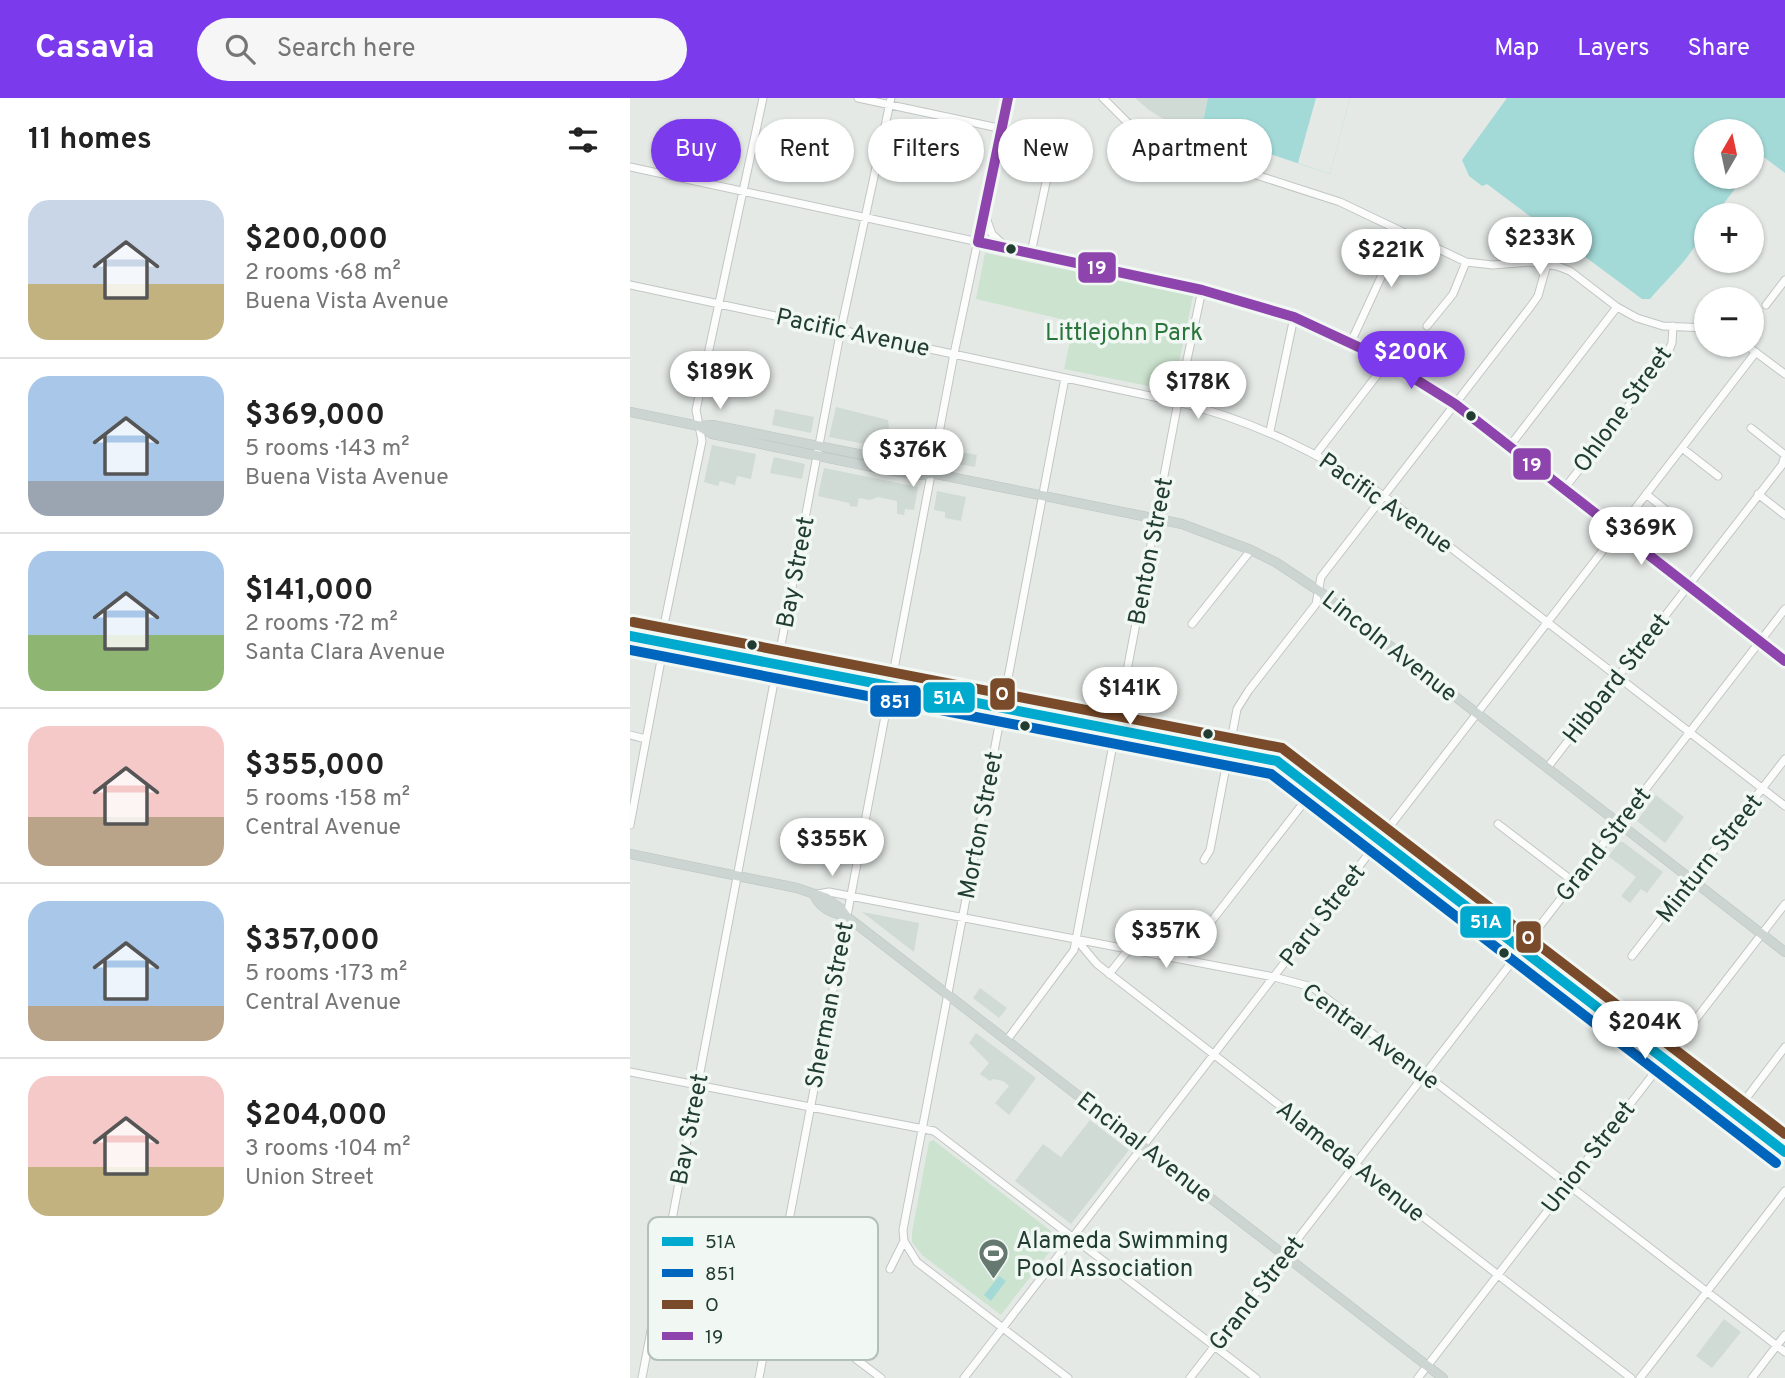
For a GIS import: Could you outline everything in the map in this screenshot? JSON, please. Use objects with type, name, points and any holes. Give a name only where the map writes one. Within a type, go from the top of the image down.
[{"type":"main road","name":"Lincoln Avenue","points":[[630,412],[819,445],[924,467],[930,473]]},
{"type":"main road","name":"Lincoln Avenue","points":[[699,426],[712,434],[817,456],[882,469],[922,475],[930,473],[1156,519],[1204,531],[1251,550],[1319,591],[1785,951]]},
{"type":"main road","name":"Central Avenue","points":[[630,854],[797,888],[814,894]]},
{"type":"main road","name":"Encinal Avenue","points":[[814,894],[817,903],[834,913],[846,916],[1443,1378]]},
{"type":"street","points":[[630,825],[663,643],[663,630],[702,441],[696,410],[763,98]]},
{"type":"street","points":[[859,98],[890,101],[998,129]]},
{"type":"street","name":"Sherman Street","points":[[1003,119],[1008,98]]},
{"type":"street","points":[[1103,98],[1128,124],[1160,144],[1339,202],[1466,262],[1493,265],[1529,262],[1570,271],[1617,307],[1648,323],[1694,327]]},
{"type":"street","name":"Bay Street","points":[[672,1217],[841,329],[890,101]]},
{"type":"street","name":"Sherman Street","points":[[789,1217],[930,473],[998,146]]},
{"type":"street","points":[[630,167],[1202,290],[1294,317],[1388,361],[1455,404],[1785,661]]},
{"type":"street","points":[[1031,253],[1046,182]]},
{"type":"street","points":[[985,214],[992,234],[1010,248]]},
{"type":"street","points":[[1350,342],[1402,232]]},
{"type":"street","points":[[1427,326],[1453,294],[1466,262]]},
{"type":"street","points":[[1204,860],[1210,850],[1235,716],[1241,701],[1316,604],[1321,577],[1538,296],[1547,264]]},
{"type":"street","points":[[1766,305],[1785,280]]},
{"type":"street","name":"Pacific Avenue","points":[[630,285],[1178,402],[1231,416],[1270,431],[1316,454],[1384,496],[1785,806]]},
{"type":"street","name":"Benton Street","points":[[1007,1040],[1071,957],[1076,939],[1178,402],[1202,290]]},
{"type":"street","points":[[1509,447],[1617,307]]},
{"type":"street","points":[[1270,431],[1294,317]]},
{"type":"street","name":"Ohlone Street","points":[[1564,489],[1665,359],[1672,343],[1674,326]]},
{"type":"street","name":"Paru Street","points":[[964,1378],[1752,357]]},
{"type":"street","points":[[1763,357],[1785,374]]},
{"type":"street","points":[[1316,454],[1388,361]]},
{"type":"street","name":"Morton Street","points":[[890,1269],[904,1241],[903,1230],[1065,378]]},
{"type":"street","points":[[1751,428],[1785,455]]},
{"type":"street","points":[[1682,448],[1718,476]]},
{"type":"street","name":"Hibbard Street","points":[[1547,768],[1782,465],[1785,455]]},
{"type":"street","points":[[1646,494],[1683,524]]},
{"type":"street","points":[[1758,495],[1785,515]]},
{"type":"street","points":[[1192,624],[1251,550]]},
{"type":"street","name":"Grand Street","points":[[1190,1378],[1785,610]]},
{"type":"street","points":[[630,636],[1277,761],[1785,1152]]},
{"type":"street","points":[[630,736],[646,738]]},
{"type":"street","name":"Minturn Street","points":[[1632,956],[1785,759]]},
{"type":"street","points":[[1182,959],[1315,789]]},
{"type":"street","points":[[1498,824],[1574,882]]},
{"type":"street","name":"Central Avenue","points":[[814,894],[829,892],[963,917],[1274,977],[1312,987],[1785,1352]]},
{"type":"street","name":"Union Street","points":[[1418,1378],[1785,904]]},
{"type":"street","name":"Alameda Avenue","points":[[1076,939],[1086,953],[1109,974],[1631,1378]]},
{"type":"street","points":[[1109,974],[1129,949]]},
{"type":"street","points":[[1735,1113],[1785,1047]]},
{"type":"street","points":[[630,1072],[923,1127],[942,1135],[1256,1378]]},
{"type":"street","points":[[1640,1378],[1785,1191]]},
{"type":"street","points":[[904,1241],[917,1262],[1068,1378]]},
{"type":"street","points":[[1752,1378],[1785,1335]]},
{"type":"street","name":"Bay Street","points":[[642,1378],[648,1346]]},
{"type":"street","name":"Sherman Street","points":[[759,1378],[762,1360]]},
{"type":"street","points":[[857,1360],[881,1378]]},
{"type":"shaded area","points":[[1135,98],[1208,98],[1204,119],[1163,119]]},
{"type":"shaded area","points":[[836,407],[888,420],[886,448],[829,437]]},
{"type":"shaded area","points":[[775,409],[814,417],[811,433],[772,425]]},
{"type":"shaded area","points":[[712,445],[756,454],[751,479],[737,476],[735,485],[720,481],[718,486],[704,482]]},
{"type":"shaded area","points":[[945,449],[977,455],[975,467],[943,461]]},
{"type":"shaded area","points":[[774,457],[805,464],[802,479],[770,473]]},
{"type":"shaded area","points":[[824,468],[918,487],[914,510],[905,509],[904,515],[897,514],[897,501],[878,497],[870,500],[859,498],[857,507],[818,496]]},
{"type":"shaded area","points":[[937,491],[966,497],[961,521],[945,518],[945,512],[934,510]]},
{"type":"shaded area","points":[[1656,795],[1684,817],[1665,843],[1637,821]]},
{"type":"shaded area","points":[[1620,842],[1663,872],[1647,893],[1641,889],[1630,903],[1621,896],[1636,877],[1608,856]]},
{"type":"shaded area","points":[[862,912],[919,923],[914,952]]},
{"type":"shaded area","points":[[980,988],[1007,1008],[999,1018],[973,998]]},
{"type":"shaded area","points":[[976,1033],[1036,1078],[1009,1115],[995,1103],[1009,1086],[1003,1081],[990,1081],[980,1074],[989,1063],[969,1043]]},
{"type":"shaded area","points":[[1090,1120],[1129,1150],[1071,1224],[1015,1181],[1043,1144],[1061,1157]]},
{"type":"shaded area","points":[[1724,1319],[1741,1332],[1712,1368],[1696,1356]]},
{"type":"green space","name":"Littlejohn Park","points":[[985,253],[1193,296],[1173,391],[1064,369],[1074,322],[976,299]]},
{"type":"green space","points":[[933,1140],[1060,1238],[1001,1315],[922,1255],[912,1242],[929,1142]]},
{"type":"water","points":[[1208,98],[1350,98],[1330,174],[1272,155],[1272,119],[1204,119]]},
{"type":"water","points":[[1507,98],[1785,98],[1785,173],[1764,157],[1764,119],[1694,119],[1694,189],[1735,189],[1724,203],[1694,203],[1694,247],[1650,299],[1642,299],[1580,253],[1579,246],[1531,217],[1487,184],[1482,186],[1469,176],[1462,160]]},
{"type":"water","points":[[999,1276],[1006,1281],[991,1301],[984,1295]]},
{"type":"pier","points":[[1316,98],[1350,98],[1330,174],[1298,163]]},
{"type":"transit line","name":"19","points":[[1008,98],[978,242],[1202,290],[1294,317],[1380,357],[1455,404],[1785,661]]},
{"type":"transit line","name":"O","points":[[633,622],[1282,748],[1785,1134]]},
{"type":"transit line","name":"51A","points":[[630,636],[1277,761],[1785,1152]]},
{"type":"transit line","name":"851","points":[[630,650],[1271,774],[1776,1163]]},
{"type":"place","name":"Alameda Swimming Pool Association","points":[[993,1281]]}]
